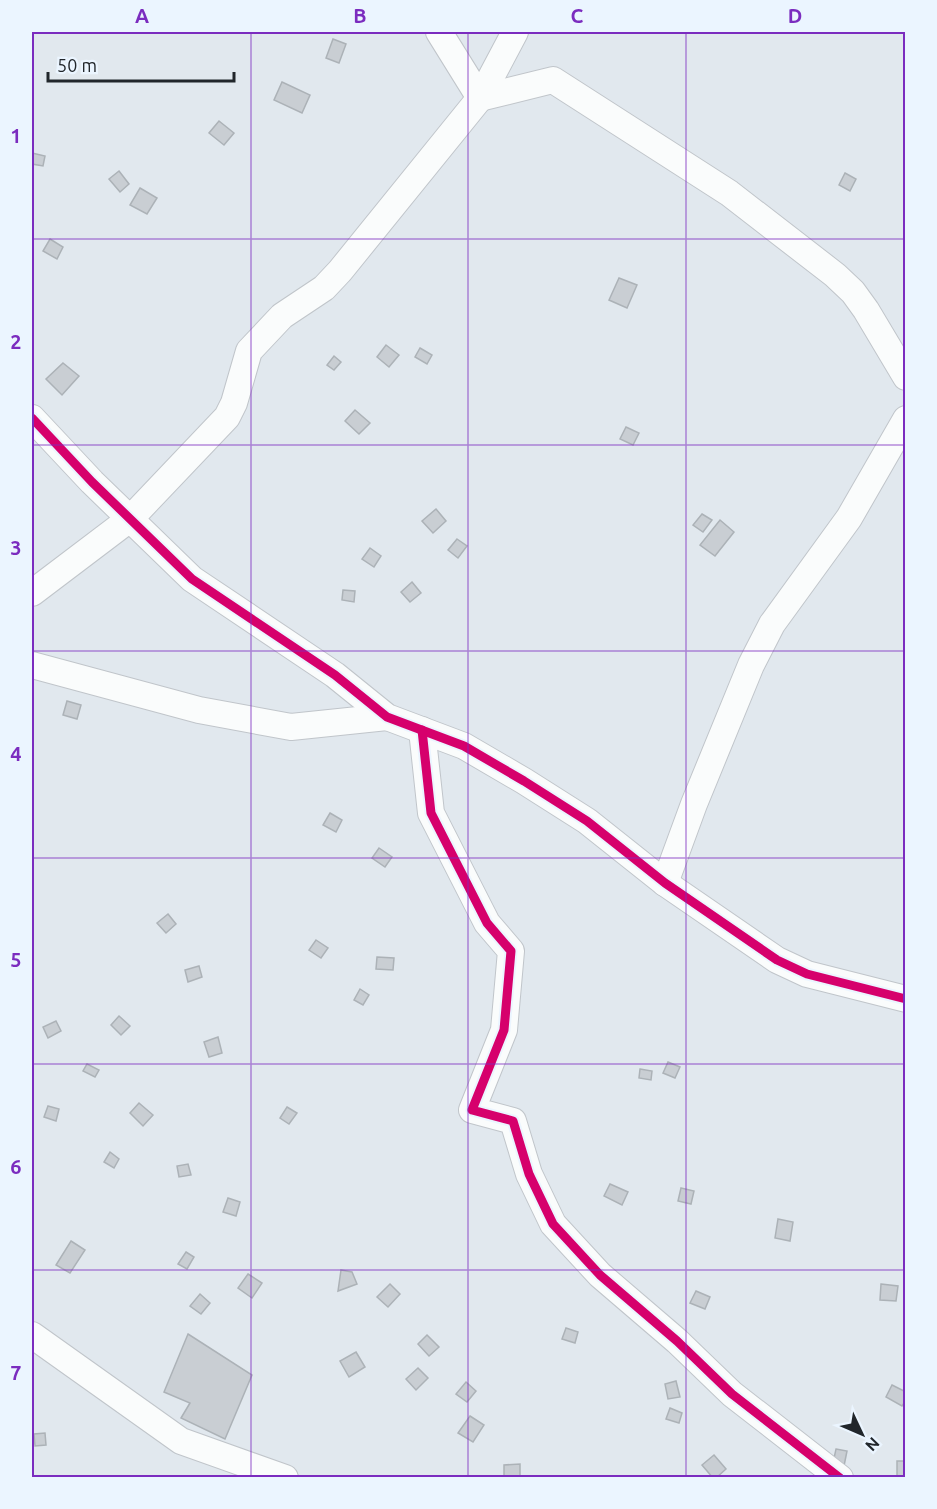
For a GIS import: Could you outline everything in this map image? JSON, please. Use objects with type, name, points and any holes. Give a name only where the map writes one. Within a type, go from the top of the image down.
[{"type":"street","points":[[438,32],[480,98]]},
{"type":"street","points":[[32,593],[131,518],[227,417],[234,403],[249,351],[282,316],[324,288],[410,186],[480,98],[515,32]]},
{"type":"street","points":[[480,98],[553,80],[651,141],[729,193],[853,292],[906,377]]},
{"type":"street","points":[[32,418],[92,482],[192,579],[335,675],[387,717],[464,746],[588,821],[665,883],[777,960],[807,974],[906,999]]},
{"type":"street","points":[[665,883],[702,783],[751,665],[767,634],[849,518],[906,419]]},
{"type":"street","points":[[32,665],[199,710],[291,727],[387,717]]},
{"type":"street","points":[[422,730],[431,813],[487,922],[511,951],[504,1030],[472,1110],[513,1121],[529,1174],[553,1224],[600,1275],[677,1341],[732,1394],[838,1477]]},
{"type":"street","points":[[32,1335],[181,1441],[285,1478]]},
{"type":"building","points":[[333,39],[346,44],[339,63],[326,58]]},
{"type":"building","points":[[282,82],[310,95],[302,113],[274,100]]},
{"type":"building","points":[[219,121],[234,133],[224,145],[209,133]]},
{"type":"building","points":[[32,153],[45,156],[43,166],[32,164]]},
{"type":"building","points":[[119,171],[129,184],[120,192],[109,179]]},
{"type":"building","points":[[845,173],[856,179],[850,191],[839,185]]},
{"type":"building","points":[[140,188],[157,198],[147,214],[130,205]]},
{"type":"building","points":[[50,239],[63,247],[57,259],[43,251]]},
{"type":"building","points":[[619,278],[637,285],[627,308],[609,300]]},
{"type":"building","points":[[386,345],[399,355],[389,367],[377,357]]},
{"type":"building","points":[[420,348],[432,355],[427,364],[415,357]]},
{"type":"building","points":[[334,356],[341,362],[334,370],[327,365]]},
{"type":"building","points":[[63,363],[79,376],[62,395],[46,379]]},
{"type":"building","points":[[355,410],[370,423],[359,434],[345,421]]},
{"type":"building","points":[[626,427],[639,433],[633,445],[620,439]]},
{"type":"building","points":[[436,509],[446,521],[433,533],[422,521]]},
{"type":"building","points":[[702,514],[712,520],[703,532],[693,525]]},
{"type":"building","points":[[720,520],[734,532],[715,556],[700,545]]},
{"type":"building","points":[[457,539],[467,546],[458,558],[448,550]]},
{"type":"building","points":[[370,548],[381,556],[374,567],[362,559]]},
{"type":"building","points":[[412,582],[421,593],[410,602],[401,592]]},
{"type":"building","points":[[343,590],[355,591],[354,602],[342,600]]},
{"type":"building","points":[[67,701],[81,705],[77,719],[63,715]]},
{"type":"building","points":[[330,813],[342,820],[336,832],[323,825]]},
{"type":"building","points":[[379,848],[392,857],[385,867],[372,858]]},
{"type":"building","points":[[168,914],[176,924],[166,933],[157,923]]},
{"type":"building","points":[[316,940],[328,948],[321,958],[309,950]]},
{"type":"building","points":[[377,957],[394,958],[393,970],[376,969]]},
{"type":"building","points":[[199,966],[202,977],[188,982],[185,970]]},
{"type":"building","points":[[360,989],[369,995],[363,1005],[354,1000]]},
{"type":"building","points":[[119,1016],[130,1026],[121,1035],[111,1025]]},
{"type":"building","points":[[56,1021],[61,1031],[48,1038],[43,1027]]},
{"type":"building","points":[[218,1037],[222,1053],[209,1057],[204,1042]]},
{"type":"building","points":[[668,1062],[680,1067],[675,1078],[663,1073]]},
{"type":"building","points":[[87,1064],[99,1070],[95,1077],[83,1071]]},
{"type":"building","points":[[640,1069],[652,1071],[651,1080],[639,1078]]},
{"type":"building","points":[[139,1103],[153,1115],[143,1126],[130,1113]]},
{"type":"building","points":[[48,1106],[59,1109],[56,1121],[44,1117]]},
{"type":"building","points":[[287,1107],[297,1113],[289,1124],[280,1118]]},
{"type":"building","points":[[110,1152],[119,1159],[114,1168],[104,1162]]},
{"type":"building","points":[[188,1164],[191,1175],[179,1177],[177,1166]]},
{"type":"building","points":[[610,1184],[628,1192],[622,1205],[604,1196]]},
{"type":"building","points":[[681,1188],[694,1191],[691,1204],[678,1201]]},
{"type":"building","points":[[228,1198],[240,1202],[236,1216],[223,1212]]},
{"type":"building","points":[[778,1219],[793,1222],[790,1241],[775,1238]]},
{"type":"building","points":[[71,1241],[85,1250],[70,1273],[56,1265]]},
{"type":"building","points":[[186,1252],[194,1257],[187,1269],[178,1264]]},
{"type":"building","points":[[341,1270],[352,1272],[357,1284],[338,1291]]},
{"type":"building","points":[[248,1274],[262,1283],[252,1298],[238,1288]]},
{"type":"building","points":[[390,1284],[400,1294],[388,1307],[377,1297]]},
{"type":"building","points":[[881,1284],[898,1286],[896,1301],[880,1300]]},
{"type":"building","points":[[696,1291],[710,1297],[705,1309],[690,1303]]},
{"type":"building","points":[[200,1294],[210,1303],[201,1314],[190,1306]]},
{"type":"building","points":[[566,1328],[578,1332],[575,1343],[562,1339]]},
{"type":"building","points":[[188,1334],[252,1375],[225,1439],[181,1418],[190,1403],[164,1392]]},
{"type":"building","points":[[427,1335],[439,1347],[429,1356],[418,1344]]},
{"type":"building","points":[[356,1352],[365,1367],[349,1377],[340,1361]]},
{"type":"building","points":[[418,1368],[428,1378],[416,1390],[406,1379]]},
{"type":"building","points":[[676,1381],[680,1397],[668,1399],[665,1384]]},
{"type":"building","points":[[466,1382],[476,1391],[467,1402],[456,1394]]},
{"type":"building","points":[[892,1385],[906,1392],[906,1400],[902,1406],[886,1397]]},
{"type":"building","points":[[670,1408],[682,1413],[679,1423],[666,1419]]},
{"type":"building","points":[[470,1416],[484,1425],[473,1442],[458,1433]]},
{"type":"building","points":[[45,1433],[46,1445],[35,1446],[34,1434]]},
{"type":"building","points":[[836,1449],[847,1451],[844,1466],[833,1463]]},
{"type":"building","points":[[714,1455],[726,1469],[716,1478],[713,1478],[702,1465]]},
{"type":"building","points":[[897,1461],[906,1461],[906,1477],[897,1477]]},
{"type":"building","points":[[520,1464],[520,1478],[504,1478],[504,1465]]},
{"type":"cycle path","points":[[32,418],[92,482],[192,579],[335,675],[387,717],[464,746],[524,781],[587,821],[665,883],[777,960],[807,974],[906,999]]},
{"type":"cycle path","points":[[422,730],[431,813],[487,923],[511,951],[504,1030],[472,1110],[513,1121],[529,1174],[553,1224],[600,1275],[677,1341],[732,1394],[840,1478]]}]
